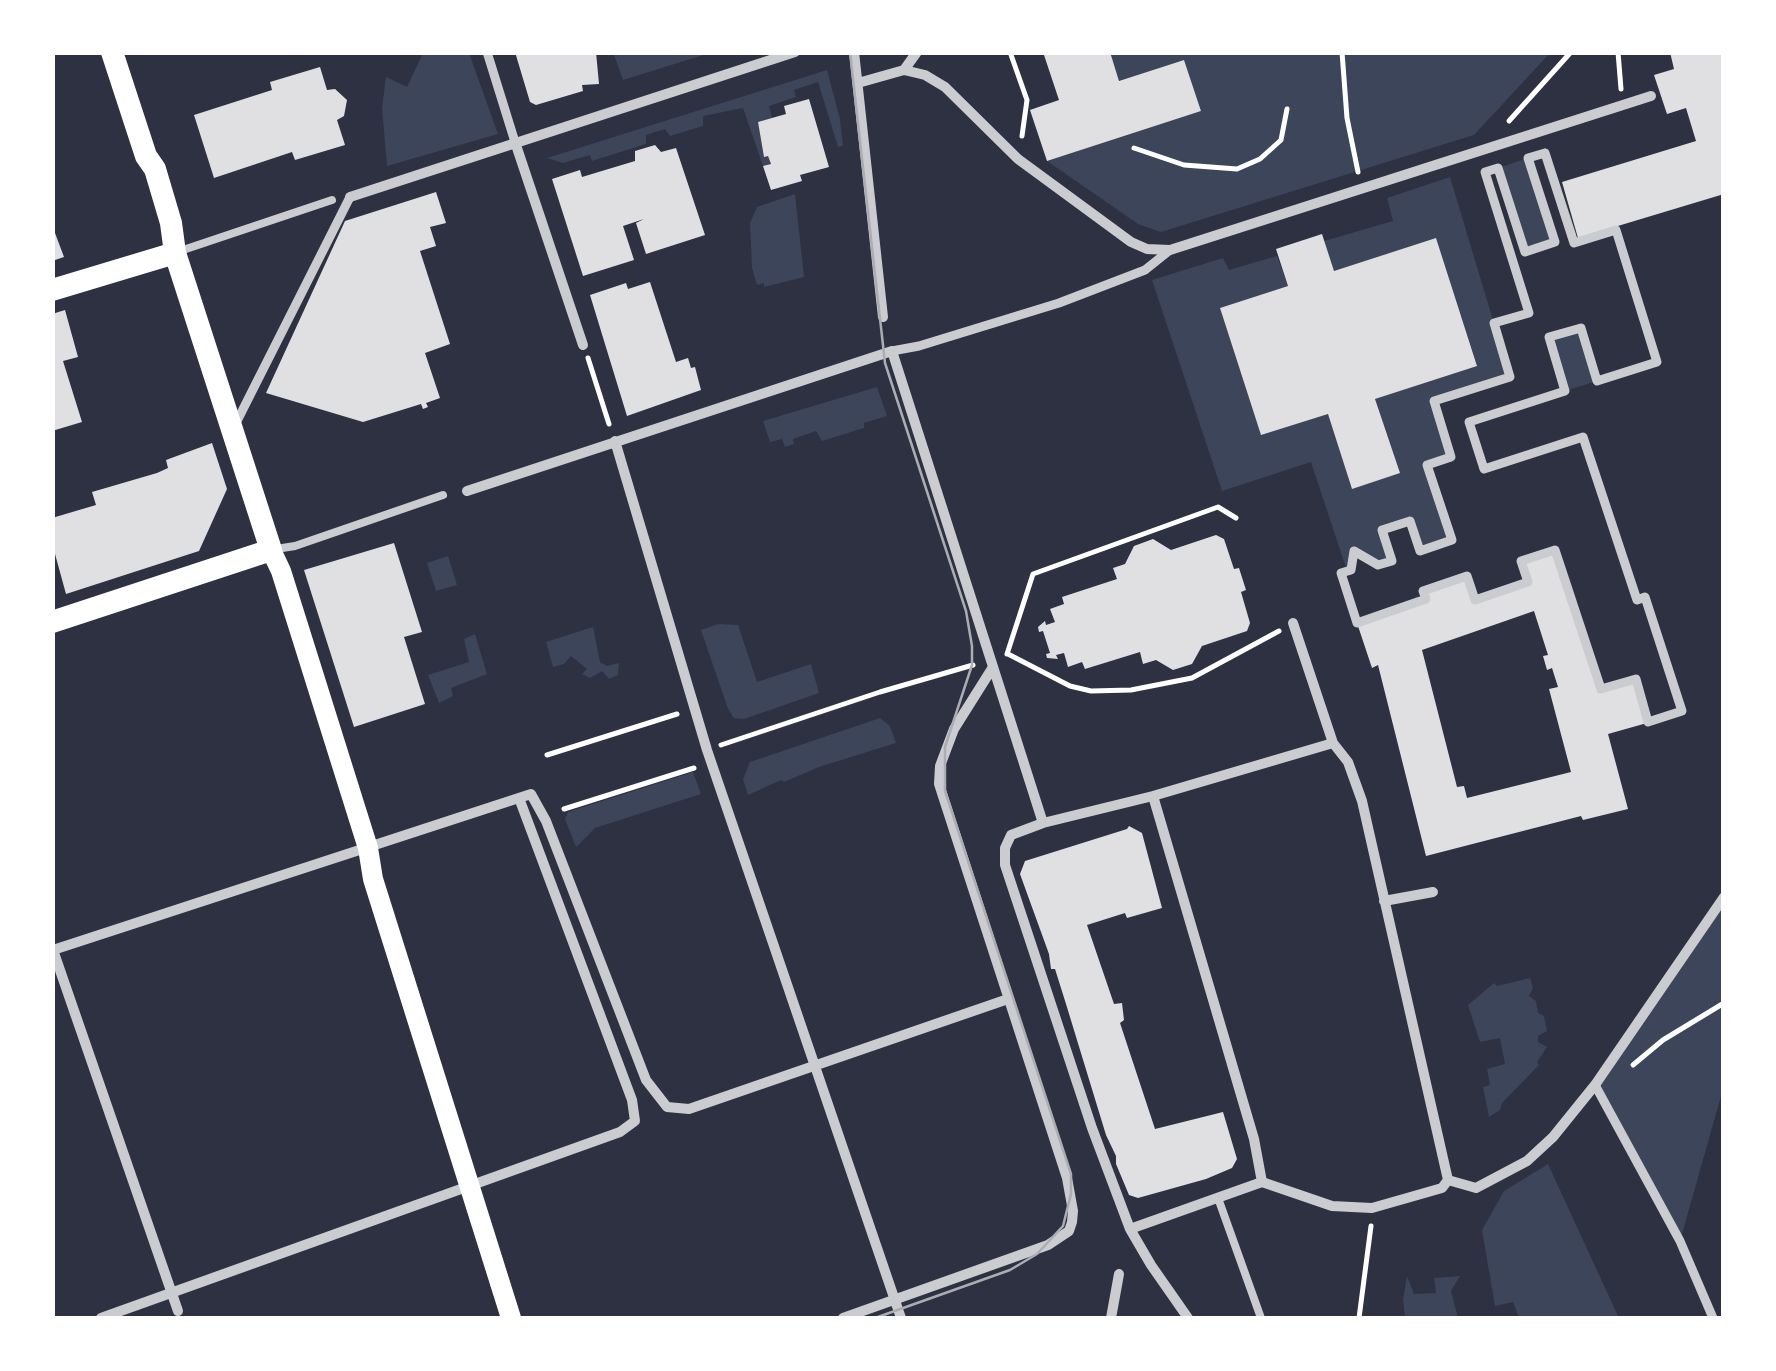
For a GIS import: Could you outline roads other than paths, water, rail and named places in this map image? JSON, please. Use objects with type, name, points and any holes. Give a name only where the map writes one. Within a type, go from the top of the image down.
[{"type":"highway","points":[[52,622],[272,550],[175,253],[155,168],[146,156],[112,52]]},
{"type":"highway","points":[[52,290],[175,253]]},
{"type":"main road","points":[[272,550],[368,848],[373,879],[511,1318]]},
{"type":"street","points":[[487,52],[584,345]]},
{"type":"street","points":[[233,429],[350,197],[795,52]]},
{"type":"street","points":[[854,52],[883,317]]},
{"type":"street","points":[[904,70],[917,52]]},
{"type":"street","points":[[858,83],[904,70],[925,75],[945,87],[1018,159],[1131,242],[1148,249],[1170,250],[1650,96]]},
{"type":"street","points":[[1545,153],[1574,243],[1616,230],[1657,362],[1598,381],[1581,328],[1549,337],[1566,391],[1469,422],[1484,469],[1584,437],[1637,600],[1645,598],[1682,711],[1648,722],[1636,679],[1601,688],[1555,550],[1521,561],[1528,582],[1475,600],[1468,576],[1424,591],[1426,599],[1357,623],[1341,573],[1351,570],[1354,551],[1378,565],[1392,560],[1382,530],[1410,522],[1420,551],[1452,540],[1427,465],[1451,457],[1434,400],[1510,377],[1494,323],[1529,312],[1485,172],[1498,168],[1524,252],[1555,242],[1528,158],[1545,153]]},
{"type":"street","points":[[468,491],[892,351],[1072,298],[1145,270],[1170,250]]},
{"type":"street","points":[[892,351],[1043,823]]},
{"type":"street","points":[[615,441],[707,750],[901,1318]]},
{"type":"street","points":[[1130,1229],[1262,1182],[1332,1206],[1372,1208],[1442,1188],[1448,1180],[1362,801],[1348,762],[1333,743],[1293,623]]},
{"type":"street","points":[[842,1318],[1048,1246],[1068,1231],[1073,1211],[1071,1194],[939,784],[940,766],[954,730],[992,663]]},
{"type":"street","points":[[1188,1318],[1130,1229],[1092,1128],[1005,865],[1005,848],[1010,835],[1043,823],[1153,796],[1333,743]]},
{"type":"street","points":[[525,796],[546,820],[646,1080],[667,1107],[689,1109],[1008,999]]},
{"type":"street","points":[[179,1315],[53,950],[525,796]]},
{"type":"street","points":[[100,1318],[620,1132],[635,1121],[632,1100],[525,796]]},
{"type":"street","points":[[1153,796],[1254,1139],[1262,1182]]},
{"type":"street","points":[[1384,902],[1433,892]]},
{"type":"street","points":[[1448,1180],[1476,1188],[1526,1160],[1553,1137],[1595,1085],[1724,897]]},
{"type":"street","points":[[1595,1085],[1680,1241],[1713,1318]]},
{"type":"street","points":[[1111,1318],[1119,1274]]},
{"type":"lane","points":[[175,253],[332,200]]},
{"type":"lane","points":[[272,550],[295,546],[443,495]]},
{"type":"lane","points":[[1218,1198],[1261,1318]]},
{"type":"tram line","points":[[850,52],[885,363],[966,611],[972,646],[972,665],[945,747],[945,791],[1071,1174],[1071,1194],[1063,1226],[1037,1254],[1010,1270],[875,1318]]}]
